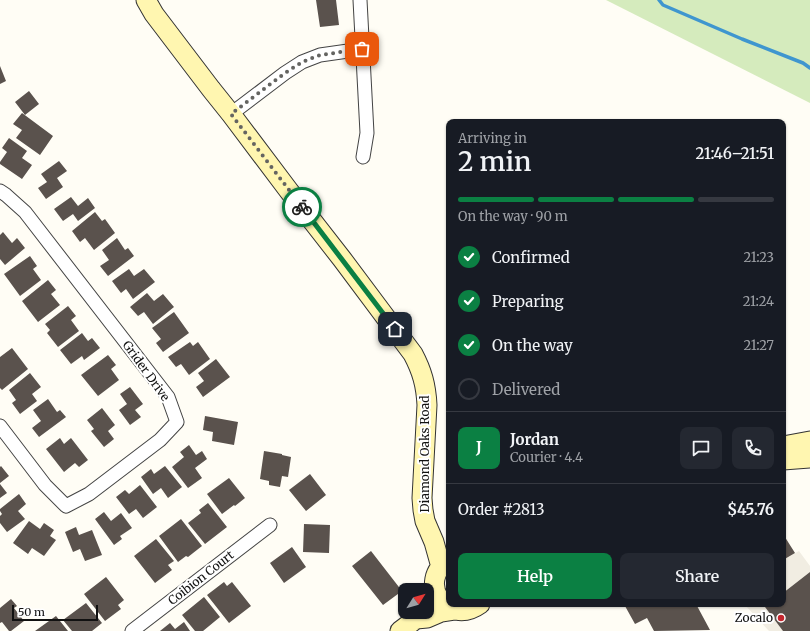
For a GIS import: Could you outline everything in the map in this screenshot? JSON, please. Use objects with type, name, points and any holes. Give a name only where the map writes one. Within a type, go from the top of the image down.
[{"type":"street","name":"Diamond Oaks Road","points":[[146,0],[154,14],[413,354],[420,368],[427,395],[422,498],[423,510],[434,542],[446,560]]},
{"type":"street","points":[[360,0],[367,133],[363,157]]},
{"type":"street","points":[[231,114],[302,62],[320,55],[362,49]]},
{"type":"street","name":"Grider Drive","points":[[0,191],[25,212],[168,397],[177,422],[160,440],[89,494],[66,506],[44,485],[0,426]]},
{"type":"street","points":[[786,445],[810,441]]},
{"type":"street","points":[[786,460],[810,458]]},
{"type":"street","name":"Coibion Court","points":[[132,631],[270,525]]},
{"type":"street","points":[[434,583],[436,574],[446,560]]},
{"type":"street","points":[[434,597],[440,600],[446,606]]},
{"type":"street","points":[[448,607],[454,610]]},
{"type":"street","points":[[434,615],[441,612],[454,610],[463,611],[475,607]]},
{"type":"street","points":[[400,631],[413,619]]},
{"type":"green space","points":[[606,0],[810,0],[810,103]]},
{"type":"shaded area","points":[[799,551],[810,566],[810,572],[786,591],[786,558]]},
{"type":"shaded area","points":[[747,607],[765,607],[783,631],[769,631]]},
{"type":"building","points":[[316,0],[336,0],[339,25],[320,27]]},
{"type":"building","points":[[0,66],[6,81],[0,84]]},
{"type":"building","points":[[29,91],[39,104],[25,115],[15,102]]},
{"type":"building","points":[[22,113],[53,136],[40,155],[16,138],[22,130],[13,124]]},
{"type":"building","points":[[9,138],[27,151],[22,158],[32,165],[22,179],[0,164],[7,152],[2,148]]},
{"type":"building","points":[[59,161],[67,171],[57,178],[63,187],[46,199],[38,188],[47,182],[41,174]]},
{"type":"building","points":[[71,197],[78,206],[88,198],[95,208],[78,221],[73,214],[63,221],[54,209]]},
{"type":"building","points":[[95,212],[102,221],[105,219],[115,233],[94,250],[85,238],[80,242],[72,231]]},
{"type":"building","points":[[3,232],[12,243],[17,238],[25,248],[5,265],[0,259],[0,235]]},
{"type":"building","points":[[117,238],[125,250],[128,248],[134,256],[108,276],[100,266],[109,260],[102,250]]},
{"type":"building","points":[[30,256],[37,266],[33,269],[41,280],[20,296],[4,274]]},
{"type":"building","points":[[129,269],[134,276],[144,269],[155,282],[133,299],[126,289],[121,293],[112,281]]},
{"type":"building","points":[[48,280],[56,290],[51,294],[60,305],[38,322],[22,301]]},
{"type":"building","points":[[147,293],[154,301],[163,294],[174,307],[153,324],[144,312],[138,316],[130,307]]},
{"type":"building","points":[[68,306],[76,316],[71,320],[79,331],[58,347],[47,333],[50,330],[45,324]]},
{"type":"building","points":[[174,312],[189,333],[163,352],[156,343],[161,339],[152,328]]},
{"type":"building","points":[[82,333],[88,341],[92,338],[100,348],[84,360],[82,356],[71,364],[60,350]]},
{"type":"building","points":[[190,342],[193,346],[198,342],[210,359],[189,375],[181,364],[176,367],[168,357]]},
{"type":"building","points":[[12,348],[28,369],[2,390],[0,388],[0,357]]},
{"type":"building","points":[[108,355],[116,365],[111,369],[119,380],[98,396],[81,375]]},
{"type":"building","points":[[216,359],[230,377],[203,397],[196,387],[204,381],[198,373]]},
{"type":"building","points":[[30,373],[41,387],[32,394],[37,401],[20,414],[12,403],[16,400],[9,390]]},
{"type":"building","points":[[130,387],[143,404],[135,410],[141,417],[130,425],[119,410],[127,404],[120,394]]},
{"type":"building","points":[[48,399],[57,412],[60,410],[66,417],[39,437],[32,428],[41,421],[33,410]]},
{"type":"building","points":[[102,408],[115,425],[108,431],[114,439],[104,447],[91,431],[94,429],[87,420]]},
{"type":"building","points":[[205,416],[238,422],[234,445],[212,441],[213,432],[203,430]]},
{"type":"building","points":[[60,438],[64,444],[71,438],[88,460],[79,467],[75,463],[64,472],[46,449]]},
{"type":"building","points":[[189,445],[196,455],[202,451],[207,459],[195,468],[202,478],[188,488],[172,467],[184,457],[180,452]]},
{"type":"building","points":[[264,451],[291,457],[288,477],[282,476],[280,487],[269,485],[269,481],[260,479]]},
{"type":"building","points":[[1,466],[9,476],[0,483],[0,467]]},
{"type":"building","points":[[165,466],[182,487],[168,498],[161,488],[153,494],[141,477],[151,469],[154,474]]},
{"type":"building","points":[[310,474],[326,495],[306,511],[289,490]]},
{"type":"building","points":[[229,478],[245,498],[222,514],[207,494]]},
{"type":"building","points":[[0,484],[7,493],[0,498]]},
{"type":"building","points":[[140,485],[157,507],[143,518],[136,509],[129,514],[116,497],[125,490],[129,494]]},
{"type":"building","points":[[19,494],[26,504],[18,511],[25,519],[7,532],[0,523],[0,516],[2,514],[0,509]]},
{"type":"building","points":[[208,503],[227,527],[205,544],[188,523],[201,513],[199,510]]},
{"type":"building","points":[[104,512],[111,521],[121,513],[132,528],[120,536],[122,539],[114,545],[95,519]]},
{"type":"building","points":[[181,519],[202,546],[188,557],[186,556],[178,562],[159,536]]},
{"type":"building","points":[[29,521],[40,529],[44,523],[54,530],[50,536],[56,540],[44,556],[32,548],[28,554],[13,543]]},
{"type":"building","points":[[304,524],[330,525],[329,553],[303,552]]},
{"type":"building","points":[[76,527],[79,535],[92,530],[102,555],[85,561],[80,549],[73,552],[65,532]]},
{"type":"building","points":[[156,539],[174,561],[168,565],[172,570],[155,583],[134,556]]},
{"type":"building","points":[[786,539],[795,553],[786,558]]},
{"type":"building","points":[[292,547],[306,567],[284,583],[270,563]]},
{"type":"building","points":[[371,551],[398,586],[398,594],[383,605],[352,566]]},
{"type":"building","points":[[810,572],[810,631],[783,631],[765,607],[786,607],[786,591]]},
{"type":"building","points":[[106,577],[124,600],[118,605],[121,609],[105,621],[84,594]]},
{"type":"building","points":[[224,582],[227,586],[232,582],[251,606],[229,623],[207,595]]},
{"type":"building","points":[[204,597],[220,617],[203,631],[195,631],[182,615]]},
{"type":"building","points":[[11,599],[17,606],[14,608],[24,621],[9,631],[2,622],[0,623],[0,608]]},
{"type":"building","points":[[86,603],[102,623],[92,631],[72,631],[63,620]]},
{"type":"building","points":[[626,607],[698,607],[710,630],[654,631],[647,618],[635,624]]},
{"type":"building","points":[[56,616],[68,631],[35,631]]},
{"type":"building","points":[[184,622],[190,631],[160,631],[170,623],[175,629]]},
{"type":"waterway","points":[[659,0],[663,5],[803,63],[810,68]]},
{"type":"way so far","points":[[302,207],[231,114],[302,62],[320,55],[362,49]]},
{"type":"place","name":"Zocalo","points":[[781,618]]},
{"type":"route","points":[[302,207],[395,329]]}]
